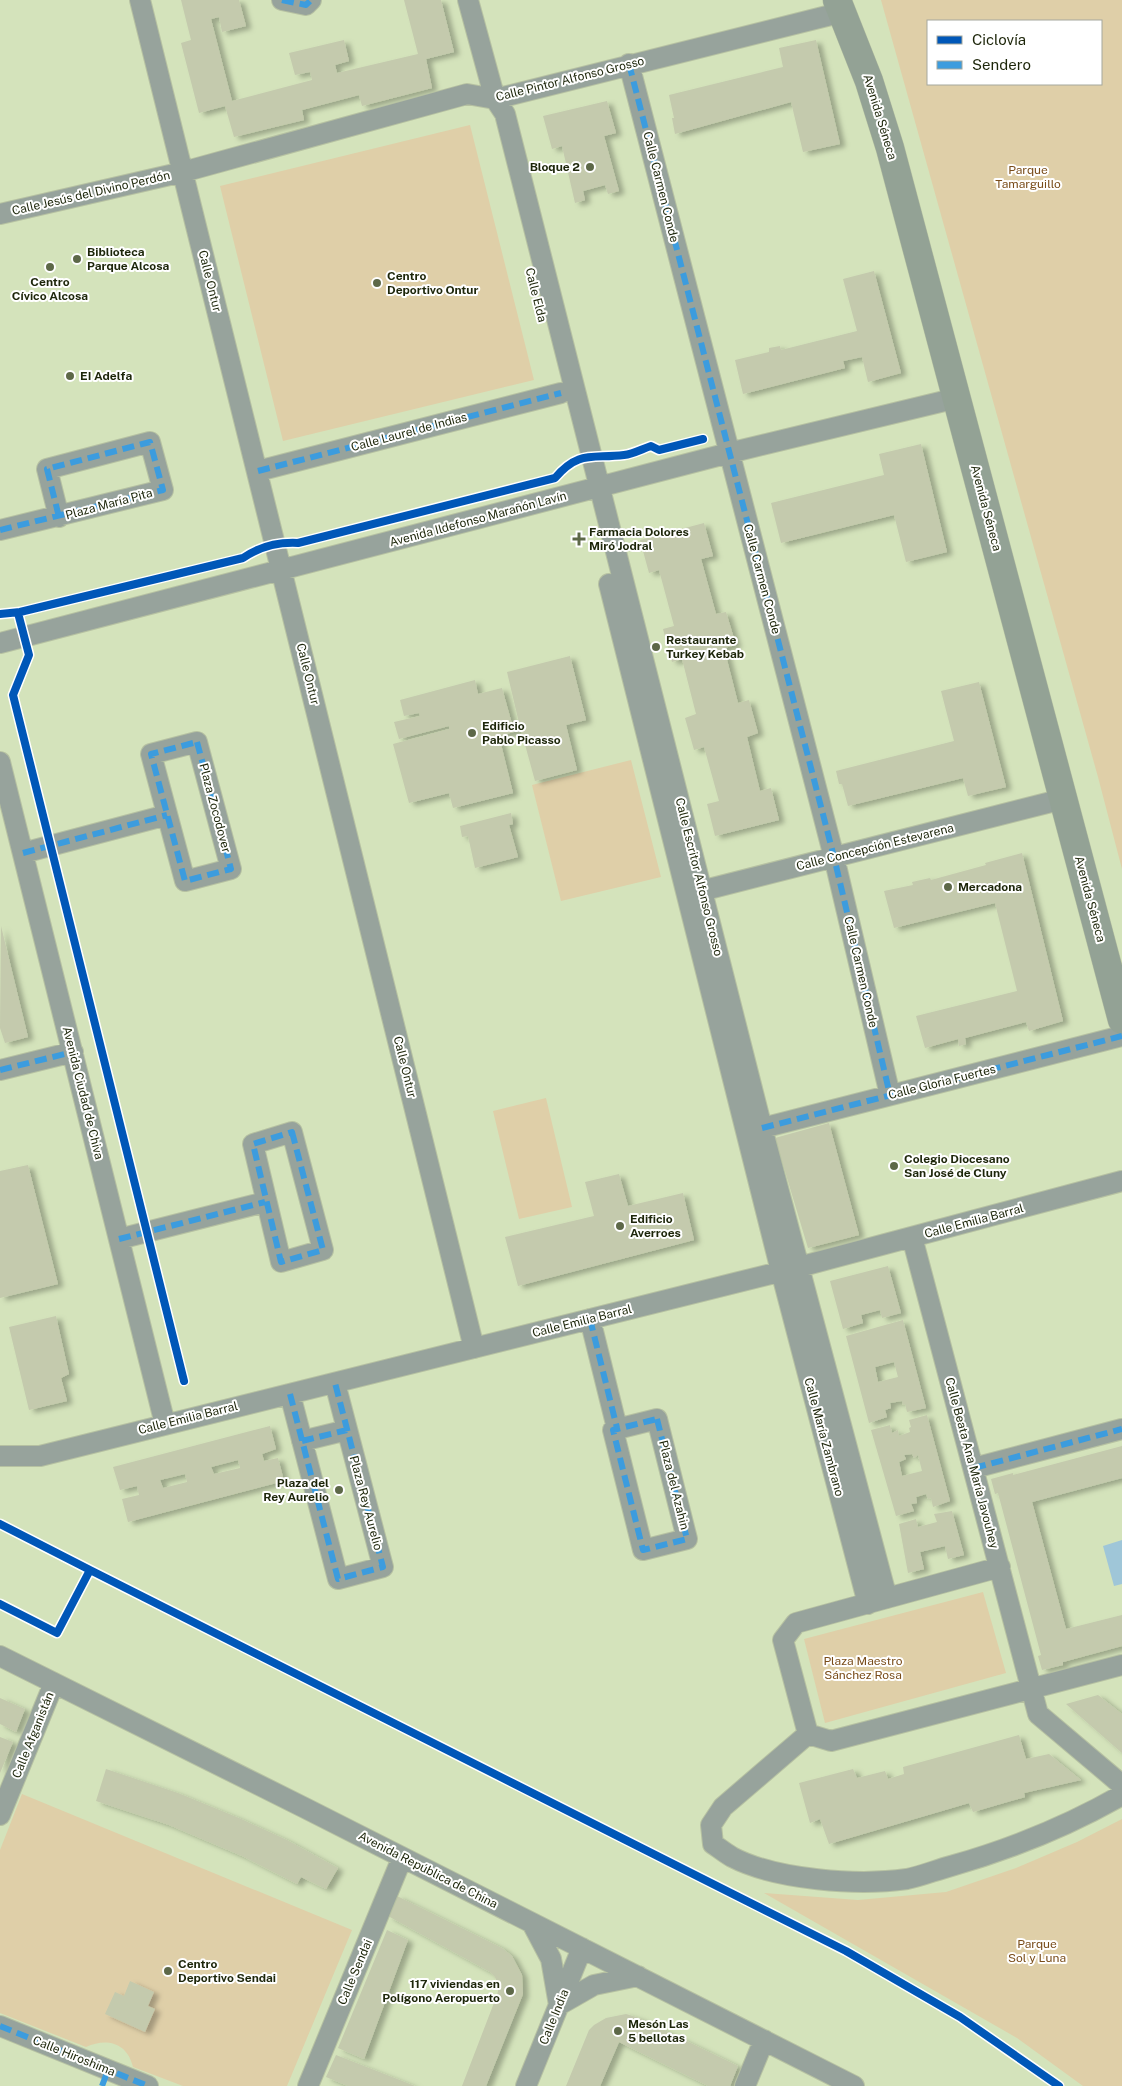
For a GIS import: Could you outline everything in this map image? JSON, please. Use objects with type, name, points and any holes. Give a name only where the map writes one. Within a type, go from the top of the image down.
[{"type":"street","name":"Calle Ontur","points":[[140,0],[474,1348]]},
{"type":"street","points":[[282,0],[306,5],[311,0]]},
{"type":"street","name":"Calle Elda","points":[[468,0],[495,99],[505,114],[592,489]]},
{"type":"street","name":"Calle Pintor Alfonso Grosso","points":[[183,172],[467,94],[495,99],[840,6]]},
{"type":"street","name":"Avenida Séneca","points":[[840,6],[869,81],[885,131],[1122,1020]]},
{"type":"street","name":"Calle Carmen Conde","points":[[629,64],[834,857],[890,1095]]},
{"type":"street","name":"Calle Elda","points":[[495,99],[492,118],[561,393],[592,489]]},
{"type":"street","name":"Calle Jesús del Divino Perdón","points":[[0,214],[183,172]]},
{"type":"street","name":"Calle Laurel de Indias","points":[[258,471],[561,393]]},
{"type":"street","name":"Avenida Ildefonso Marañón Lavín","points":[[0,643],[730,453],[957,398]]},
{"type":"street","name":"Plaza María Pita","points":[[150,442],[163,490],[59,517],[47,469],[150,442]]},
{"type":"street","name":"Calle Escritor Alfonso Grosso","points":[[592,489],[790,1269]]},
{"type":"street","points":[[0,530],[59,517]]},
{"type":"street","name":"Plaza Zocodover","points":[[198,742],[231,869],[185,881],[167,815],[151,754],[198,742]]},
{"type":"street","name":"Avenida Ciudad de Chiva","points":[[0,762],[165,1424]]},
{"type":"street","name":"Calle Concepción Estevarena","points":[[695,892],[1063,799]]},
{"type":"street","points":[[23,853],[167,815]]},
{"type":"street","name":"Calle Escritor Alfonso Grosso","points":[[695,892],[762,1128],[790,1269]]},
{"type":"street","name":"Calle Gloria Fuertes","points":[[762,1128],[1122,1036]]},
{"type":"street","points":[[0,1070],[73,1052]]},
{"type":"street","points":[[292,1132],[323,1250],[281,1262],[265,1202],[253,1144],[292,1132]]},
{"type":"street","name":"Calle Emilia Barral","points":[[0,1456],[40,1456],[790,1269],[1122,1182]]},
{"type":"street","points":[[119,1239],[265,1202]]},
{"type":"street","name":"Calle Beata Ana María Javouhey","points":[[912,1237],[1038,1714],[1122,1785]]},
{"type":"street","name":"Calle María Zambrano","points":[[790,1269],[887,1598]]},
{"type":"street","name":"Calle María Zambrano","points":[[790,1269],[868,1604]]},
{"type":"street","name":"Plaza del Azahin","points":[[590,1319],[617,1428]]},
{"type":"street","name":"Plaza Rey Aurelio","points":[[290,1394],[338,1579],[383,1567],[335,1383]]},
{"type":"street","name":"Plaza del Azahin","points":[[657,1418],[687,1539],[643,1550],[613,1430],[617,1428],[657,1418]]},
{"type":"street","points":[[974,1468],[1122,1428]]},
{"type":"street","points":[[302,1441],[347,1430]]},
{"type":"street","points":[[808,1734],[783,1640],[796,1623],[1000,1567]]},
{"type":"street","name":"Avenida República de China","points":[[0,1656],[532,1922],[854,2086]]},
{"type":"street","points":[[808,1734],[831,1742],[1122,1665]]},
{"type":"street","name":"Calle Afganistán","points":[[0,1815],[54,1683]]},
{"type":"street","points":[[808,1734],[722,1807],[711,1825],[713,1844],[732,1857],[766,1869],[802,1878],[856,1882],[907,1878],[974,1860],[1037,1838],[1122,1795]]},
{"type":"street","name":"Calle Sendai","points":[[308,2086],[402,1858]]},
{"type":"street","points":[[532,1922],[552,1959],[559,2005],[594,1985],[638,1976]]},
{"type":"street","name":"Calle India","points":[[526,2086],[582,1948]]},
{"type":"street","name":"Calle Hiroshima","points":[[0,2026],[105,2078],[148,2086]]},
{"type":"street","points":[[746,2086],[764,2040]]},
{"type":"green space","name":"Parque Tamarguillo","points":[[881,0],[1122,0],[1122,869],[1098,777]]},
{"type":"green space","name":"Centro Deportivo Ontur","points":[[470,125],[534,380],[283,441],[220,186]]},
{"type":"green space","points":[[631,760],[661,877],[561,901],[532,785]]},
{"type":"green space","points":[[546,1098],[572,1207],[519,1219],[493,1111]]},
{"type":"green space","name":"Plaza Maestro Sánchez Rosa","points":[[983,1592],[1006,1673],[825,1723],[804,1639]]},
{"type":"green space","name":"Centro Deportivo Sendai","points":[[22,1794],[352,1930],[287,2086],[183,2086],[133,2067],[126,2052],[115,2044],[101,2043],[86,2047],[0,2013],[0,1850]]},
{"type":"green space","name":"Parque Sol y Luna","points":[[1122,1819],[1122,2086],[1083,2086],[1017,2038],[764,1893],[858,1900],[946,1892],[1016,1868],[1077,1842]]},
{"type":"water","points":[[1122,1540],[1122,1584],[1114,1586],[1103,1546]]},
{"type":"building","points":[[181,0],[239,0],[246,26],[222,32],[219,17],[211,19],[232,101],[312,80],[310,72],[295,75],[289,53],[344,40],[349,61],[335,65],[337,73],[418,54],[404,0],[441,0],[454,52],[426,59],[432,88],[362,106],[359,95],[302,110],[304,120],[234,137],[225,106],[199,113],[181,43],[191,40]]},
{"type":"building","points":[[816,40],[840,144],[803,152],[791,102],[675,134],[669,95],[783,67],[779,48]]},
{"type":"building","name":"Bloque 2","points":[[607,101],[616,133],[604,136],[619,191],[608,194],[605,185],[583,191],[585,200],[575,203],[562,146],[552,149],[543,116]]},
{"type":"building","points":[[874,271],[901,373],[868,382],[862,357],[843,361],[845,368],[743,394],[735,360],[769,352],[769,348],[780,346],[781,350],[857,331],[843,279]]},
{"type":"building","points":[[921,444],[947,552],[906,562],[894,515],[781,543],[771,503],[884,475],[879,454]]},
{"type":"building","points":[[704,523],[713,556],[701,559],[716,614],[726,612],[736,645],[724,648],[738,703],[749,700],[758,733],[747,737],[760,791],[771,788],[779,820],[715,836],[707,804],[719,801],[704,747],[694,750],[685,718],[696,714],[682,659],[672,662],[663,629],[674,626],[659,570],[649,573],[640,540]]},
{"type":"building","name":"Edificio Pablo Picasso","points":[[570,656],[586,720],[566,725],[577,770],[535,781],[521,730],[499,736],[513,793],[453,808],[449,793],[409,803],[393,744],[449,729],[449,726],[399,739],[394,722],[420,716],[419,713],[404,716],[400,700],[475,680],[478,694],[502,688],[512,724],[519,723],[507,672]]},
{"type":"building","points":[[979,682],[1006,787],[968,796],[963,778],[848,806],[836,771],[954,741],[941,691]]},
{"type":"building","points":[[511,813],[513,824],[509,825],[518,857],[475,868],[468,836],[462,837],[460,826]]},
{"type":"building","points":[[1022,853],[1063,1021],[1029,1031],[1026,1022],[965,1038],[966,1044],[959,1046],[958,1039],[925,1048],[916,1016],[1017,991],[995,903],[894,928],[884,891],[913,885],[912,882],[930,878],[931,880],[986,865],[985,863]]},
{"type":"building","points":[[1,926],[28,1037],[5,1043],[0,1028]]},
{"type":"building","points":[[829,1123],[859,1235],[808,1248],[775,1138]]},
{"type":"building","points":[[28,1165],[58,1284],[0,1298],[0,1171]]},
{"type":"building","name":"Edificio Averroes","points":[[619,1174],[628,1206],[683,1193],[694,1240],[518,1286],[505,1237],[594,1216],[585,1182]]},
{"type":"building","points":[[888,1266],[901,1313],[882,1318],[880,1310],[861,1315],[863,1323],[843,1329],[830,1281]]},
{"type":"building","points":[[56,1316],[69,1374],[61,1378],[67,1401],[29,1410],[9,1327]]},
{"type":"building","points":[[903,1320],[926,1408],[907,1412],[902,1401],[890,1403],[891,1408],[885,1410],[887,1417],[869,1423],[846,1336]],"holes":[[[894,1362],[898,1377],[878,1382],[875,1367]]]},
{"type":"building","points":[[927,1415],[950,1501],[933,1507],[931,1498],[928,1499],[926,1494],[916,1497],[917,1503],[911,1504],[914,1511],[896,1516],[871,1430],[890,1425],[892,1433],[898,1430],[899,1436],[910,1432],[909,1420]],"holes":[[[912,1454],[914,1458],[918,1455],[922,1471],[902,1476],[899,1462],[906,1459],[904,1455]]]},
{"type":"building","points":[[270,1426],[276,1449],[262,1454],[264,1461],[278,1458],[284,1481],[128,1522],[122,1499],[139,1495],[137,1486],[120,1490],[113,1467]],"holes":[[[238,1460],[240,1468],[214,1474],[211,1467]],[[185,1474],[187,1482],[163,1488],[160,1480]]]},
{"type":"building","points":[[1122,1446],[1122,1478],[1032,1502],[1066,1629],[1122,1615],[1122,1646],[1063,1662],[1063,1665],[1042,1670],[1038,1656],[1041,1655],[998,1493],[995,1494],[991,1479]]},
{"type":"building","points":[[952,1511],[964,1555],[948,1559],[945,1546],[920,1552],[924,1569],[908,1573],[899,1524],[916,1519],[918,1527],[937,1522],[934,1514]]},
{"type":"building","points":[[1098,1695],[1122,1714],[1122,1753],[1066,1704]]},
{"type":"building","points":[[0,1698],[25,1709],[16,1732],[0,1724]]},
{"type":"building","points":[[1019,1735],[1026,1759],[1049,1754],[1081,1780],[1024,1793],[1025,1797],[973,1812],[969,1803],[829,1844],[820,1819],[810,1823],[799,1783],[853,1769],[857,1778],[885,1771],[888,1779],[904,1774],[903,1767]]},
{"type":"building","points":[[0,1737],[13,1742],[0,1773]]},
{"type":"building","points":[[106,1769],[178,1793],[239,1818],[287,1840],[338,1868],[326,1889],[301,1877],[297,1884],[242,1856],[169,1825],[96,1801]]},
{"type":"building","name":"117 viviendas en Polígono Aeropuerto","points":[[397,1896],[502,1948],[512,1956],[522,1975],[523,1994],[486,2086],[462,2086],[497,1995],[499,1987],[495,1977],[490,1972],[388,1916]]},
{"type":"building","points":[[387,1930],[408,1940],[364,2059],[338,2048]]},
{"type":"building","points":[[130,1981],[154,1992],[148,2006],[155,2009],[145,2032],[105,2014],[115,1992],[124,1996]]},
{"type":"building","points":[[626,2014],[639,2018],[738,2066],[730,2086],[708,2086],[619,2042],[600,2086],[566,2086],[589,2030],[606,2018]]},
{"type":"building","points":[[336,2055],[415,2086],[348,2086],[326,2077]]},
{"type":"marked path","points":[[282,0],[306,5],[311,0]]},
{"type":"marked path","points":[[629,64],[834,857],[890,1095]]},
{"type":"marked path","points":[[258,471],[561,393]]},
{"type":"marked path","points":[[0,530],[163,490],[150,442],[47,469],[59,517]]},
{"type":"marked path","points":[[197,742],[231,869],[185,881],[151,754],[197,742]]},
{"type":"marked path","points":[[23,853],[167,815]]},
{"type":"marked path","points":[[762,1128],[1122,1036]]},
{"type":"marked path","points":[[0,1070],[73,1052]]},
{"type":"marked path","points":[[292,1132],[323,1250],[281,1262],[253,1144],[292,1132]]},
{"type":"marked path","points":[[119,1239],[265,1202]]},
{"type":"marked path","points":[[590,1319],[617,1428]]},
{"type":"marked path","points":[[290,1394],[338,1579],[383,1567],[335,1383]]},
{"type":"marked path","points":[[657,1419],[687,1539],[643,1550],[613,1430],[657,1419]]},
{"type":"marked path","points":[[974,1468],[1122,1429]]},
{"type":"marked path","points":[[302,1441],[347,1430]]},
{"type":"marked path","points":[[0,2026],[148,2086]]},
{"type":"marked path","points":[[102,2086],[108,2070]]},
{"type":"cycle path","points":[[0,614],[20,612],[243,558],[269,546],[283,543],[298,543],[555,478],[571,463],[579,459],[634,453],[651,446],[659,450],[703,439]]},
{"type":"cycle path","points":[[18,613],[29,655],[13,695],[184,1381]]},
{"type":"cycle path","points":[[0,1524],[90,1570]]},
{"type":"cycle path","points":[[0,1604],[57,1633],[90,1570],[846,1951],[960,2017],[1059,2086]]},
{"type":"place","name":"Bloque 2","points":[[590,167]]},
{"type":"place","name":"Biblioteca Parque Alcosa","points":[[77,259]]},
{"type":"place","name":"Centro Cívico Alcosa","points":[[50,267]]},
{"type":"place","name":"Centro Deportivo Ontur","points":[[377,283]]},
{"type":"place","name":"EI Adelfa","points":[[70,376]]},
{"type":"place","name":"Farmacia Dolores Miró Jodral","points":[[579,539]]},
{"type":"place","name":"Restaurante Turkey Kebab","points":[[656,647]]},
{"type":"place","name":"Edificio Pablo Picasso","points":[[472,733]]},
{"type":"place","name":"Mercadona","points":[[948,887]]},
{"type":"place","name":"Colegio Diocesano San José de Cluny","points":[[894,1166]]},
{"type":"place","name":"Edificio Averroes","points":[[620,1226]]},
{"type":"place","name":"Plaza del Rey Aurelio","points":[[339,1490]]},
{"type":"place","name":"Centro Deportivo Sendai","points":[[168,1971]]},
{"type":"place","name":"117 viviendas en Polígono Aeropuerto","points":[[510,1991]]},
{"type":"place","name":"Mesón Las 5 bellotas","points":[[618,2031]]}]
